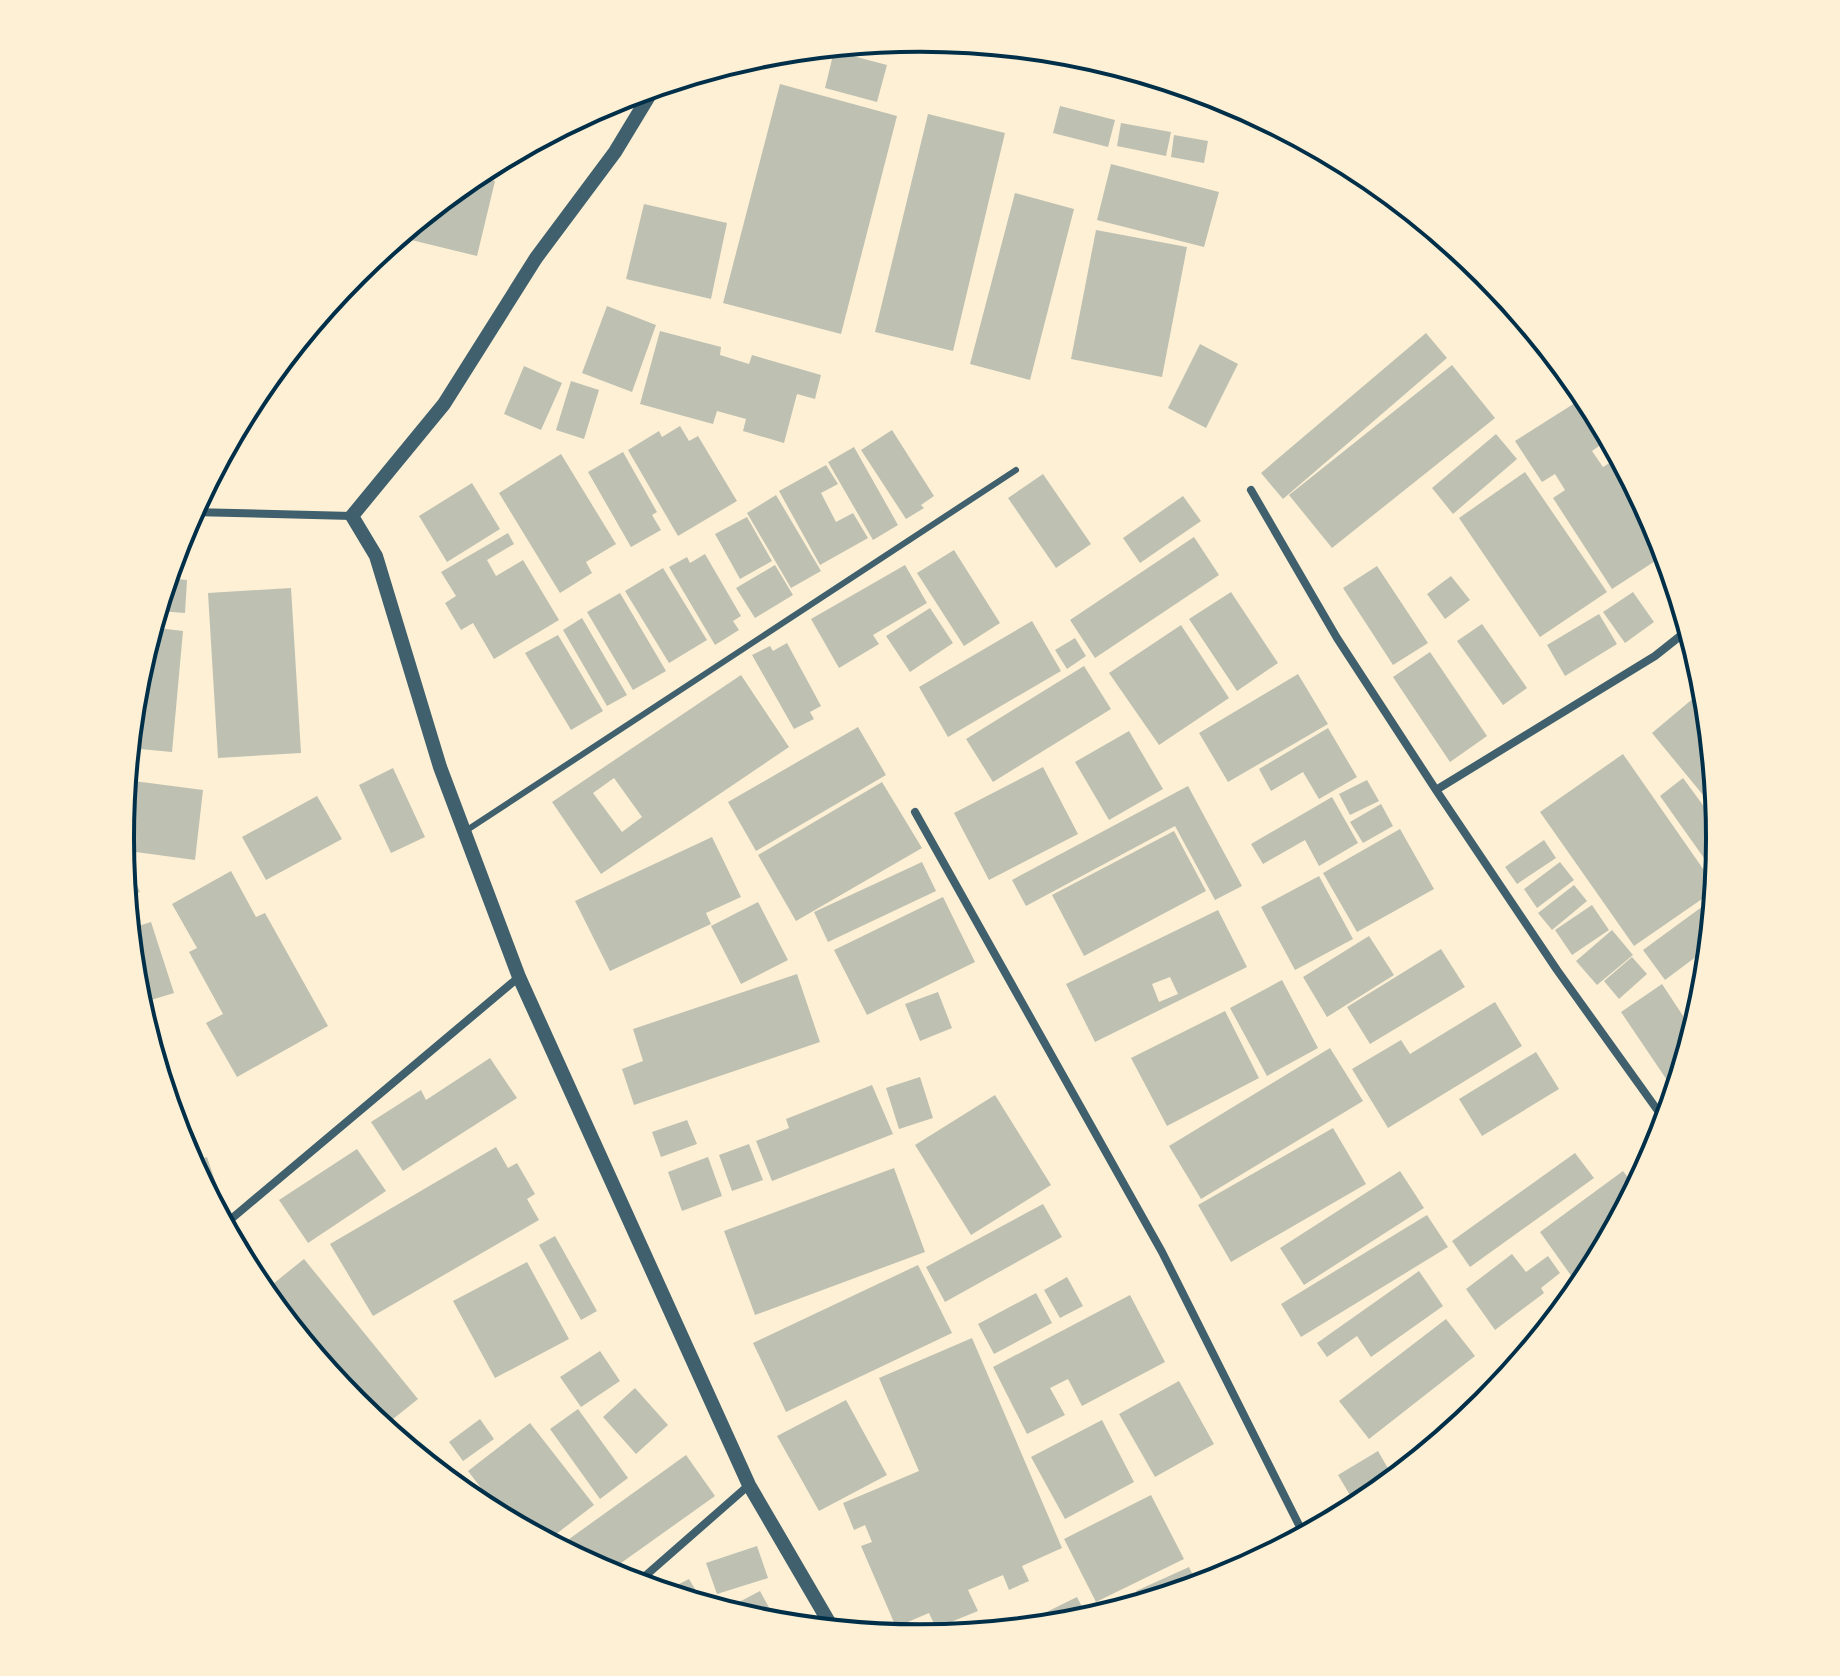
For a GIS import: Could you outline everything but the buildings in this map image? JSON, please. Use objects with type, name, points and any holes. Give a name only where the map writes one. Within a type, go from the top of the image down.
[{"type":"street","points":[[352,516],[444,404],[536,258],[615,152],[645,102]]},
{"type":"street","points":[[1251,490],[1337,638],[1436,790],[1557,970],[1657,1110]]},
{"type":"street","points":[[205,512],[352,516]]},
{"type":"street","points":[[352,516],[376,556],[440,767],[519,977],[749,1485],[827,1618]]},
{"type":"street","points":[[1436,790],[1655,656],[1679,637]]},
{"type":"street","points":[[915,812],[1162,1252],[1300,1526]]},
{"type":"street","points":[[232,1218],[519,977]]},
{"type":"street","points":[[647,1574],[749,1485]]},
{"type":"lane","points":[[464,832],[1016,470]]}]
